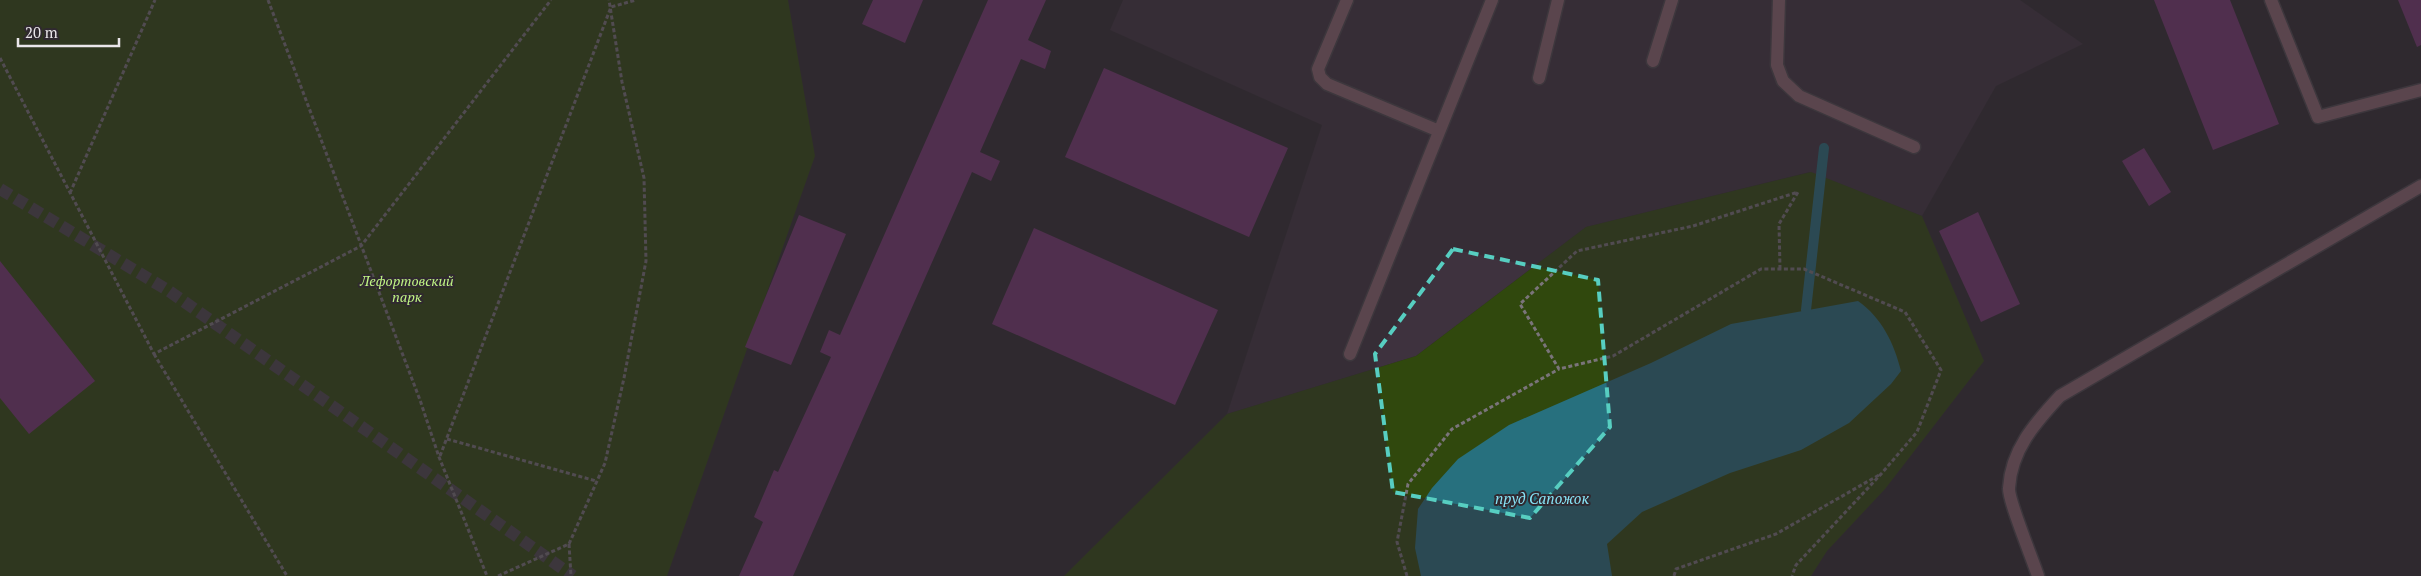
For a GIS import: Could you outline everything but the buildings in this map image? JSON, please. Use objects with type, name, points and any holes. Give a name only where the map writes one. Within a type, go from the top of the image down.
[{"type":"lane","points":[[1347,0],[1318,69],[1320,77],[1327,84],[1439,131]]},
{"type":"lane","points":[[1350,354],[1492,0]]},
{"type":"lane","points":[[1539,78],[1558,0]]},
{"type":"lane","points":[[1654,61],[1672,0]]},
{"type":"lane","points":[[1779,0],[1777,65],[1783,81],[1799,96],[1914,147]]},
{"type":"lane","points":[[2271,0],[2318,117],[2421,90]]},
{"type":"lane","points":[[2038,576],[2008,490],[2016,453],[2033,425],[2060,396],[2421,186]]},
{"type":"path","points":[[70,193],[155,0]]},
{"type":"path","points":[[268,0],[440,457],[487,576]]},
{"type":"path","points":[[154,354],[361,246],[550,0]]},
{"type":"path","points":[[571,576],[568,544],[605,463],[646,261],[644,178],[622,82],[611,7],[608,0]]},
{"type":"path","points":[[611,7],[636,0]]},
{"type":"path","points":[[440,457],[611,7]]},
{"type":"path","points":[[0,58],[154,354],[287,576]]},
{"type":"path","points":[[1559,370],[1520,304],[1577,251],[1693,226],[1798,192],[1779,224],[1780,269]]},
{"type":"path","points":[[1407,576],[1397,542],[1408,484],[1452,429],[1559,370],[1613,356],[1761,269],[1804,269],[1905,312],[1940,370],[1917,432],[1882,473],[1796,565],[1792,576]]},
{"type":"path","points":[[447,438],[596,481]]},
{"type":"path","points":[[1674,576],[1676,569],[1776,534],[1882,473]]},
{"type":"path","points":[[498,576],[568,544]]},
{"type":"highlighted area","points":[[1453,249],[1598,280],[1610,427],[1530,518],[1393,492],[1375,354]]},
{"type":"shaded area","points":[[1123,0],[2020,0],[2083,44],[1996,86],[1922,216],[1810,172],[1586,227],[1416,356],[1227,414],[1322,125],[1110,30]]},
{"type":"green space","name":"Лефортовский парк","points":[[0,0],[788,0],[815,156],[667,576],[0,576]]},
{"type":"green space","points":[[1811,172],[1922,216],[1984,361],[1885,489],[1827,551],[1811,576],[1064,576],[1227,414],[1416,356],[1586,227]]},
{"type":"water","name":"пруд Сапожок","points":[[1858,301],[1880,323],[1895,351],[1901,371],[1891,384],[1849,423],[1801,450],[1730,473],[1642,512],[1607,544],[1612,576],[1421,576],[1415,548],[1418,509],[1432,488],[1458,459],[1509,425],[1651,363],[1731,324]]},
{"type":"waterway","points":[[1806,310],[1824,148]]},
{"type":"tunnel","points":[[0,189],[169,291],[573,576]]}]
